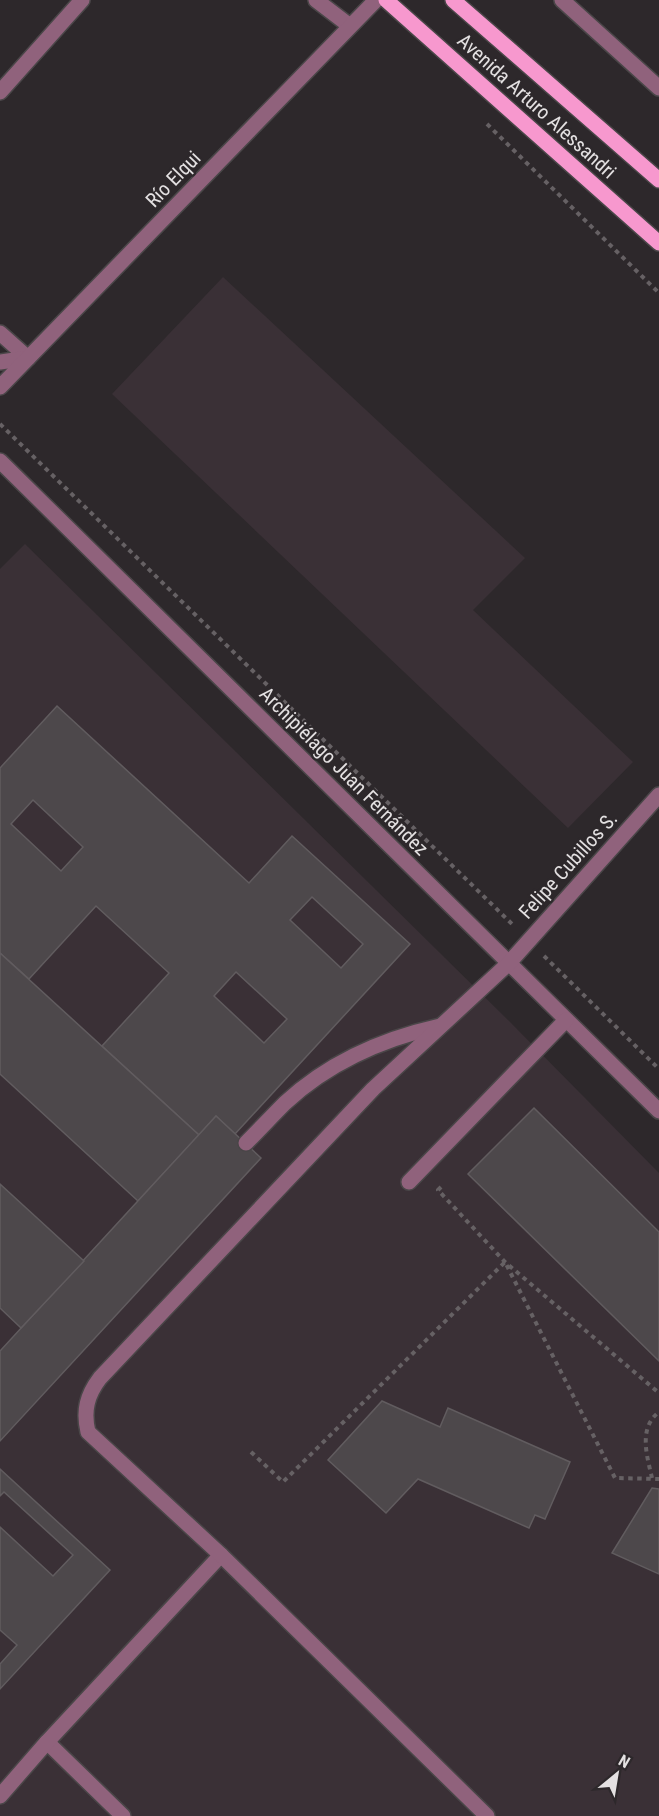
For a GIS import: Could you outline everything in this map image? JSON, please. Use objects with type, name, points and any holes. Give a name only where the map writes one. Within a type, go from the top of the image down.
[{"type":"main road","name":"Avenida Arturo Alessandri","points":[[386,0],[659,243]]},
{"type":"main road","name":"Avenida Arturo Alessandri","points":[[453,0],[659,180]]},
{"type":"street","points":[[0,92],[82,0]]},
{"type":"street","points":[[316,0],[350,26]]},
{"type":"street","name":"Río Elqui","points":[[0,387],[376,0]]},
{"type":"street","points":[[562,0],[659,88]]},
{"type":"street","points":[[0,333],[28,358]]},
{"type":"street","points":[[0,362],[28,358]]},
{"type":"street","name":"Archipiélago Juan Fernández","points":[[0,461],[659,1111]]},
{"type":"street","name":"Felipe Cubillos S.","points":[[487,1816],[221,1556],[88,1432],[85,1411],[88,1399],[100,1378],[373,1089],[509,963],[659,795]]},
{"type":"street","points":[[408,1182],[566,1020]]},
{"type":"street","points":[[246,1143],[285,1103],[330,1068],[384,1041],[441,1026]]},
{"type":"street","points":[[0,1796],[47,1742],[221,1556]]},
{"type":"street","points":[[47,1742],[123,1816]]},
{"type":"path","points":[[479,117],[659,293]]},
{"type":"path","points":[[0,424],[659,1069]]},
{"type":"path","points":[[446,1181],[438,1190],[505,1262],[659,1393]]},
{"type":"path","points":[[251,1452],[283,1482],[505,1262]]},
{"type":"path","points":[[505,1262],[615,1478],[659,1479]]},
{"type":"path","points":[[652,1478],[645,1450],[646,1430],[655,1414],[659,1412]]},
{"type":"shaded area","points":[[223,277],[525,558],[473,610],[633,762],[568,828],[112,394]]},
{"type":"shaded area","points":[[25,544],[510,1022],[659,1173],[659,1816],[0,1816],[0,569]]},
{"type":"building","points":[[57,706],[249,883],[292,836],[410,944],[235,1134],[216,1116],[199,1135],[102,1046],[169,973],[96,906],[29,979],[0,953],[0,768]],"holes":[[[33,800],[83,847],[61,871],[11,824]],[[312,897],[363,944],[341,968],[290,920]],[[236,972],[287,1019],[264,1043],[214,996]]]},
{"type":"building","points":[[0,953],[199,1135],[138,1201],[0,1074]]},
{"type":"building","points":[[534,1108],[659,1232],[659,1361],[468,1174]]},
{"type":"building","points":[[216,1116],[261,1158],[0,1441],[0,1351]]},
{"type":"building","points":[[0,1184],[84,1261],[21,1328],[0,1308]]},
{"type":"building","points":[[382,1401],[440,1427],[448,1408],[570,1462],[545,1519],[535,1515],[529,1528],[418,1479],[386,1513],[328,1460]]},
{"type":"building","points":[[0,1469],[110,1570],[0,1689],[0,1664],[17,1645],[0,1630],[0,1527],[53,1576],[73,1555],[4,1492],[0,1496]]},
{"type":"building","points":[[652,1488],[659,1489],[659,1574],[612,1553]]}]
